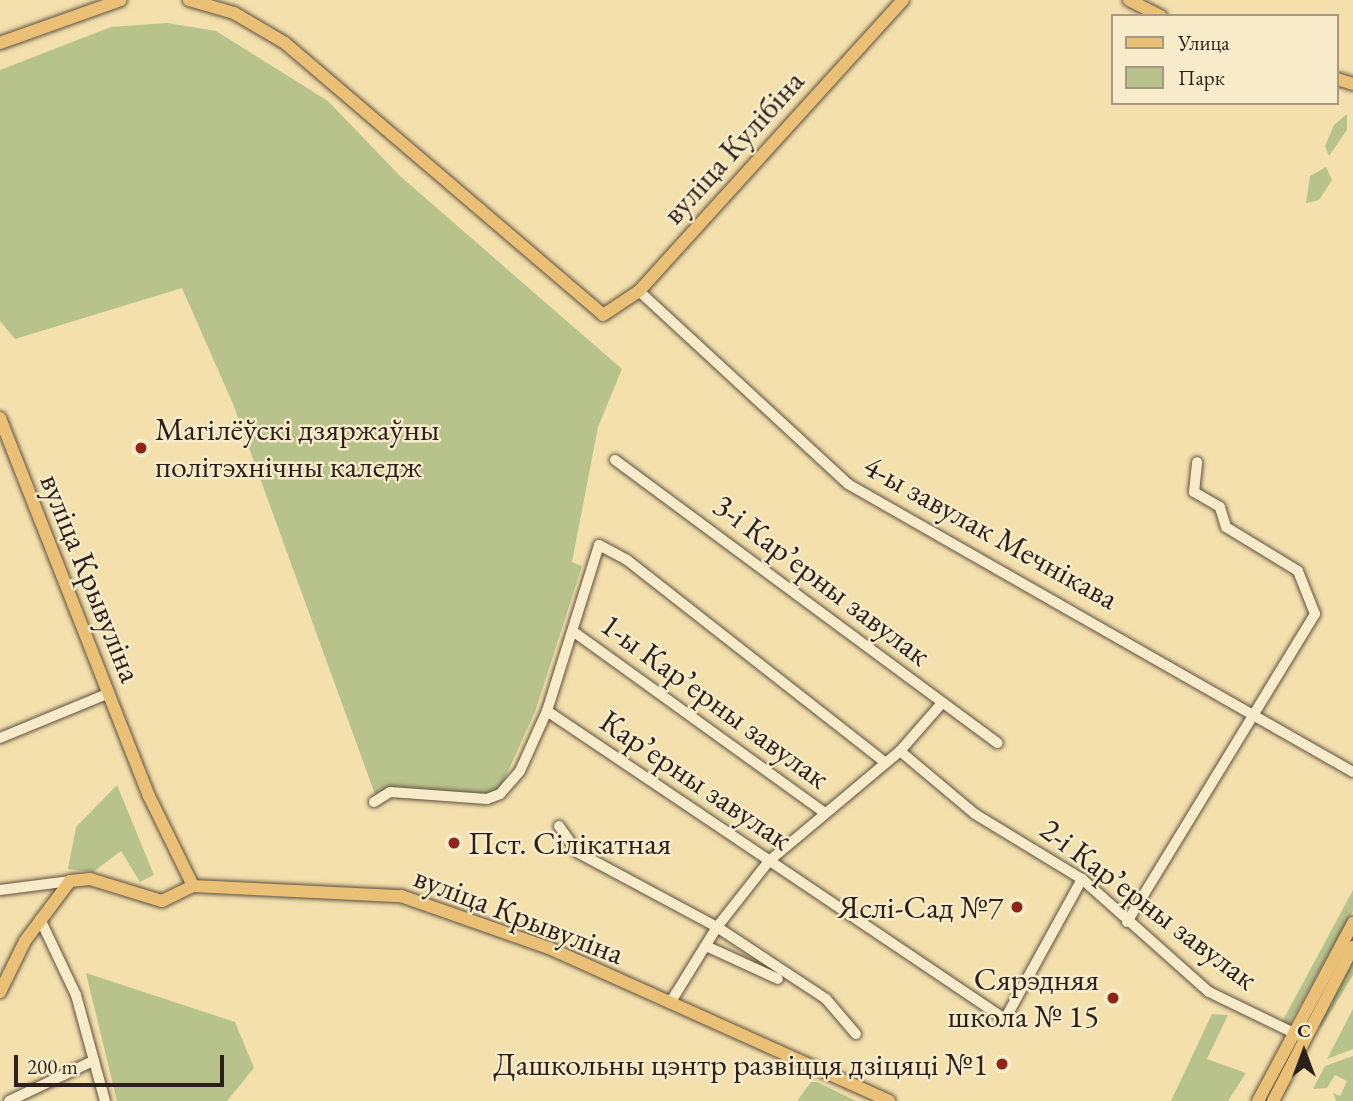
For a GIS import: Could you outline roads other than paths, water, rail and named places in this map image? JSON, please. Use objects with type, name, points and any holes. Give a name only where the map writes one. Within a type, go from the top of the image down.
[{"type":"main road","points":[[0,43],[121,0]]},
{"type":"main road","name":"вуліца Кулібіна","points":[[189,0],[233,13],[285,43],[595,314],[610,314],[639,291],[903,0]]},
{"type":"main road","points":[[1129,0],[1157,14]]},
{"type":"main road","name":"вуліца Крывуліна","points":[[0,418],[182,875],[193,886],[401,896],[549,948],[889,1101]]},
{"type":"main road","points":[[0,992],[40,919],[70,881],[90,879],[163,901],[193,886]]},
{"type":"main road","points":[[1273,1101],[1299,1036],[1353,923]]},
{"type":"main road","points":[[1258,1101],[1353,947]]},
{"type":"street","name":"4-ы завулак Мечнікава","points":[[639,291],[848,484],[1255,712],[1353,772]]},
{"type":"street","name":"3-і Карʼерны завулак","points":[[615,460],[998,743]]},
{"type":"street","points":[[1127,922],[1315,614],[1298,571],[1226,527],[1220,507],[1194,492],[1197,461]]},
{"type":"street","points":[[374,802],[390,792],[487,799],[500,794],[520,771],[547,711],[574,632],[599,545],[627,560],[885,762]]},
{"type":"street","name":"1-ы Карʼерны завулак","points":[[574,632],[825,813]]},
{"type":"street","points":[[0,738],[109,694]]},
{"type":"street","points":[[670,1003],[717,927],[769,861],[900,751],[942,703]]},
{"type":"street","name":"Карʼерны завулак","points":[[547,711],[1005,1019],[1082,879]]},
{"type":"street","name":"2-і Карʼерны завулак","points":[[900,751],[975,814],[1082,879],[1127,922],[1209,992],[1299,1036]]},
{"type":"street","points":[[559,826],[577,852],[717,927],[826,999],[856,1034]]},
{"type":"street","points":[[0,890],[70,881]]},
{"type":"street","points":[[40,919],[76,995],[106,1101]]},
{"type":"street","points":[[706,946],[778,979]]},
{"type":"street","points":[[9,1101],[93,1061]]},
{"type":"place","name":"Магілёўскі дзяржаўны політэхнічны каледж","points":[[141,448]]},
{"type":"place","name":"Пст. Сілікатная","points":[[454,843]]},
{"type":"place","name":"Яслі-Сад №7","points":[[1017,907]]},
{"type":"place","name":"Сярэдняя школа № 15","points":[[1113,998]]},
{"type":"place","name":"Дашкольны цэнтр развіцця дзіцяці №1","points":[[1002,1064]]}]
